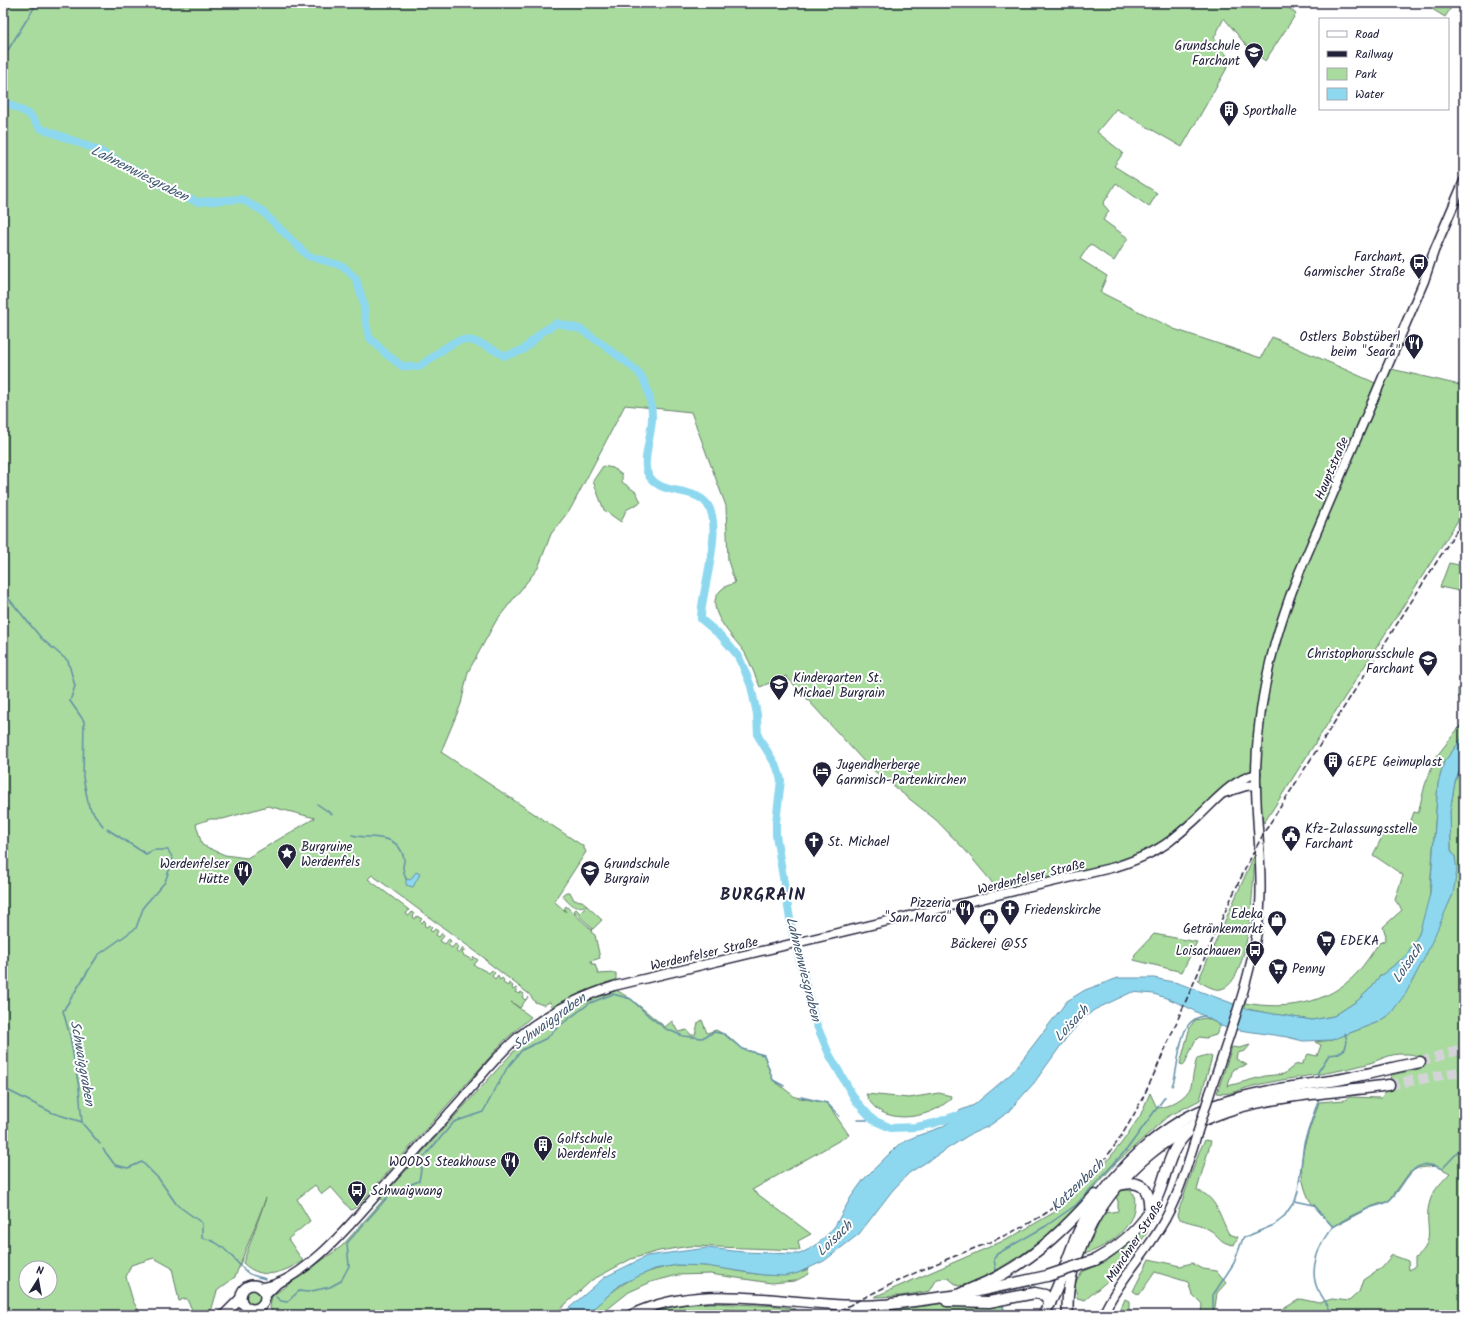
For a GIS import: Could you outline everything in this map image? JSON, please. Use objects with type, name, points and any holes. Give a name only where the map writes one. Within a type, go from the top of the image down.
[{"type":"highway","points":[[1043,1315],[1055,1294],[1078,1232],[1088,1215],[1135,1157],[1160,1136],[1200,1111],[1244,1097],[1420,1062]]},
{"type":"highway","points":[[1068,1315],[1068,1289],[1078,1252],[1094,1220],[1116,1182],[1164,1143],[1196,1129],[1236,1108],[1306,1095],[1389,1086]]},
{"type":"highway","points":[[891,1304],[956,1296],[1047,1276],[1095,1260],[1123,1242],[1138,1228],[1149,1213],[1157,1198],[1172,1152],[1196,1129]]},
{"type":"highway","points":[[956,1296],[1001,1275],[1036,1252],[1072,1220],[1104,1185],[1116,1182],[1134,1183],[1146,1190],[1150,1201],[1149,1213]]},
{"type":"highway","points":[[933,1300],[953,1302],[989,1302],[1038,1293],[1045,1295],[1050,1304]]},
{"type":"main road","points":[[226,1314],[241,1298],[242,1293],[247,1286],[252,1285],[259,1286],[264,1300],[265,1315]]},
{"type":"main road","points":[[631,1315],[672,1301],[706,1297],[848,1305],[891,1304]]},
{"type":"main road","points":[[241,1298],[253,1310]]},
{"type":"main road","points":[[226,1314],[253,1310],[264,1300]]},
{"type":"street","name":"Hauptstraße","points":[[1240,1001],[1260,905],[1260,844],[1256,786],[1259,722],[1262,699],[1276,638],[1286,606],[1424,281],[1434,252],[1464,181]]},
{"type":"street","name":"Werdenfelser Straße","points":[[264,1300],[279,1283],[307,1264],[332,1243],[502,1053],[538,1022],[564,1006],[586,995],[600,991],[1115,867],[1143,856],[1170,841],[1236,782],[1256,774]]},
{"type":"street","name":"Werdenfelser Straße","points":[[1220,795],[1241,788],[1256,786]]},
{"type":"street","name":"Münchner Straße","points":[[1103,1315],[1120,1285],[1160,1228],[1172,1206],[1196,1129],[1210,1093],[1240,1001]]},
{"type":"street","name":"Werdenfelser Straße","points":[[259,1286],[279,1283]]},
{"type":"green space","points":[[3,3],[1283,3],[1296,14],[1265,61],[1245,44],[1224,18],[1214,38],[1231,61],[1182,147],[1116,109],[1097,132],[1123,153],[1114,166],[1157,193],[1149,207],[1116,183],[1103,204],[1109,211],[1103,220],[1128,238],[1114,261],[1090,244],[1080,259],[1107,276],[1100,292],[1174,329],[1261,358],[1272,337],[1380,385],[1387,368],[1464,386],[1464,511],[1264,823],[1261,811],[1259,771],[1248,773],[1237,778],[1218,792],[1172,835],[1140,855],[1118,864],[1086,873],[1003,890],[996,889],[965,850],[936,820],[868,766],[786,676],[760,687],[745,653],[717,614],[715,605],[716,597],[722,589],[735,583],[728,561],[726,506],[691,412],[625,405],[571,508],[551,534],[538,568],[496,621],[468,672],[461,704],[441,752],[583,846],[586,852],[554,901],[566,912],[564,909],[566,906],[592,930],[591,932],[595,935],[600,958],[591,961],[592,964],[595,964],[598,974],[616,973],[616,980],[605,983],[631,999],[665,1027],[672,1021],[678,1032],[687,1030],[691,1035],[695,1035],[698,1023],[702,1020],[707,1033],[716,1030],[729,1037],[742,1049],[764,1055],[773,1080],[795,1097],[827,1103],[849,1135],[752,1190],[811,1234],[798,1241],[800,1250],[690,1246],[659,1251],[631,1259],[592,1280],[556,1313],[553,1310],[544,1315],[273,1315],[270,1307],[272,1296],[342,1246],[383,1200],[380,1199],[514,1051],[539,1027],[557,1015],[550,1002],[543,1005],[535,1002],[529,994],[485,960],[487,960],[372,875],[368,879],[409,910],[406,914],[409,916],[412,912],[415,919],[417,916],[422,919],[420,921],[422,923],[424,920],[426,923],[424,925],[426,927],[430,925],[432,927],[430,930],[432,932],[435,929],[438,931],[436,935],[439,937],[442,933],[444,936],[440,941],[445,944],[449,939],[451,941],[448,945],[452,948],[455,944],[459,947],[456,951],[459,954],[463,948],[465,951],[462,952],[463,955],[472,960],[474,957],[478,960],[474,965],[489,973],[492,970],[495,973],[492,976],[495,979],[498,975],[500,980],[502,978],[504,980],[503,983],[508,986],[509,983],[513,986],[513,990],[516,988],[517,989],[515,992],[519,994],[521,992],[524,994],[522,997],[525,1000],[528,997],[520,1008],[511,1002],[531,1017],[505,1040],[357,1207],[351,1210],[331,1187],[322,1194],[315,1185],[297,1199],[310,1221],[288,1239],[303,1261],[288,1269],[266,1274],[250,1269],[243,1263],[266,1198],[235,1277],[217,1291],[210,1315],[195,1315],[186,1298],[179,1301],[172,1268],[154,1258],[131,1265],[126,1277],[133,1301],[141,1315],[3,1315]],"holes":[[[268,806],[315,818],[247,858],[225,855],[202,845],[196,824],[210,819],[223,819]]]},
{"type":"green space","points":[[1432,3],[1454,3],[1445,17],[1432,9],[1434,5]]},
{"type":"green space","points":[[603,466],[613,468],[622,475],[622,482],[636,492],[641,502],[626,510],[621,522],[604,510],[593,481]]},
{"type":"green space","points":[[1449,563],[1464,566],[1464,592],[1440,587]]},
{"type":"green space","points":[[1461,686],[1464,687],[1464,700],[1458,696],[1458,689]]},
{"type":"green space","points":[[1464,721],[1464,736],[1444,762],[1438,784],[1429,903],[1419,934],[1406,956],[1379,977],[1369,990],[1357,1001],[1334,1016],[1312,1020],[1242,1008],[1245,1003],[1276,1006],[1305,1003],[1333,992],[1357,973],[1379,943],[1384,941],[1386,936],[1383,927],[1402,910],[1395,900],[1403,875],[1373,855],[1383,835],[1391,834],[1409,826],[1414,812],[1418,813],[1425,785],[1436,757]]},
{"type":"green space","points":[[1464,760],[1464,1315],[1273,1315],[1300,1299],[1319,1303],[1332,1299],[1349,1301],[1359,1292],[1363,1280],[1382,1267],[1392,1255],[1408,1261],[1409,1270],[1415,1267],[1415,1258],[1426,1245],[1428,1238],[1428,1210],[1431,1197],[1438,1186],[1450,1173],[1436,1166],[1418,1168],[1409,1173],[1389,1201],[1373,1206],[1333,1227],[1309,1199],[1304,1186],[1302,1173],[1304,1150],[1319,1102],[1345,1100],[1349,1097],[1381,1098],[1386,1091],[1392,1089],[1390,1080],[1391,1075],[1419,1069],[1424,1064],[1420,1059],[1411,1054],[1399,1054],[1388,1056],[1368,1064],[1322,1074],[1267,1083],[1226,1094],[1217,1093],[1232,1047],[1239,1048],[1250,1045],[1245,1051],[1237,1053],[1236,1059],[1247,1065],[1233,1069],[1228,1086],[1265,1076],[1284,1074],[1295,1065],[1302,1064],[1308,1054],[1317,1056],[1321,1045],[1315,1042],[1332,1040],[1378,1022],[1391,1013],[1412,982],[1453,894],[1455,857],[1451,850],[1450,811],[1455,782]]},
{"type":"green space","points":[[1255,854],[1248,929],[1239,969],[1231,983],[1221,989],[1212,988],[1198,981]]},
{"type":"green space","points":[[566,892],[570,892],[574,900],[582,901],[587,905],[579,907],[573,906],[562,895]]},
{"type":"green space","points":[[587,906],[602,920],[593,929],[574,911],[576,909],[580,913]]},
{"type":"green space","points":[[1154,934],[1197,942],[1182,972],[1134,960],[1135,954]]},
{"type":"green space","points":[[1206,1018],[1221,1025],[1216,1035],[1206,1038],[1199,1037],[1195,1041],[1184,1065],[1180,1064],[1190,1027],[1195,1020]]},
{"type":"green space","points":[[1207,1055],[1212,1057],[1200,1100],[1167,1117],[1116,1163],[1065,1221],[1046,1237],[1021,1255],[976,1283],[958,1286],[948,1278],[937,1279],[930,1291],[901,1296],[874,1297],[1010,1238],[1060,1209],[1104,1165],[1123,1141],[1140,1116],[1150,1093],[1157,1108],[1167,1106],[1182,1098],[1191,1086],[1197,1058]]},
{"type":"green space","points":[[939,1093],[951,1096],[950,1100],[925,1114],[905,1117],[886,1114],[871,1103],[866,1094],[909,1098]]},
{"type":"green space","points":[[1205,1140],[1211,1141],[1197,1190],[1204,1193],[1214,1203],[1229,1234],[1238,1237],[1234,1245],[1222,1241],[1212,1231],[1205,1227],[1182,1220],[1178,1218],[1177,1215],[1199,1152]]},
{"type":"green space","points":[[1123,1190],[1129,1190],[1134,1194],[1135,1205],[1128,1224],[1113,1240],[1094,1251],[1084,1254],[1101,1217],[1105,1213],[1118,1211],[1118,1201],[1115,1195]]},
{"type":"green space","points":[[1148,1227],[1147,1233],[1117,1273],[1085,1300],[1077,1298],[1075,1283],[1082,1272],[1107,1261]]},
{"type":"green space","points":[[1149,1259],[1180,1266],[1192,1263],[1203,1269],[1216,1271],[1226,1283],[1217,1293],[1214,1315],[1201,1315],[1202,1304],[1192,1294],[1188,1282],[1155,1272],[1139,1295],[1133,1291]]},
{"type":"green space","points":[[677,1265],[708,1266],[771,1275],[784,1275],[808,1269],[809,1274],[795,1281],[771,1283],[710,1274],[678,1275],[651,1282],[629,1292],[600,1315],[586,1315],[617,1288],[637,1276]]},
{"type":"green space","points":[[992,1285],[1007,1315],[849,1315],[855,1312],[926,1306],[955,1300]]},
{"type":"green space","points":[[249,1288],[257,1288],[262,1293],[260,1304],[257,1306],[249,1306],[244,1301],[244,1293]]},
{"type":"green space","points":[[1125,1299],[1129,1301],[1129,1309],[1136,1315],[1118,1315]]},
{"type":"green space","points":[[711,1303],[779,1306],[796,1309],[779,1313],[760,1313],[711,1309],[644,1315],[677,1305]]},
{"type":"water","name":"Loisach","points":[[1464,736],[1464,760],[1455,782],[1450,811],[1451,850],[1455,857],[1457,870],[1453,894],[1426,955],[1406,993],[1391,1013],[1378,1022],[1332,1040],[1303,1041],[1287,1037],[1226,1028],[1169,999],[1154,994],[1132,992],[1094,1010],[1083,1019],[1067,1037],[1034,1083],[1007,1113],[989,1126],[969,1135],[909,1173],[892,1191],[859,1234],[824,1261],[798,1273],[785,1276],[763,1275],[706,1266],[677,1265],[655,1269],[621,1284],[586,1315],[561,1315],[605,1277],[647,1256],[707,1248],[743,1252],[800,1254],[815,1246],[835,1226],[851,1197],[864,1179],[898,1145],[914,1137],[942,1127],[952,1120],[959,1111],[974,1105],[1012,1073],[1067,1001],[1085,990],[1118,978],[1154,978],[1178,983],[1250,1010],[1312,1020],[1334,1016],[1357,1001],[1369,990],[1379,977],[1406,956],[1419,934],[1430,894],[1438,784],[1444,762]]},
{"type":"water","points":[[416,872],[420,874],[413,887],[406,885],[406,879],[410,880]]},
{"type":"waterway","points":[[3,58],[37,3]]},
{"type":"waterway","name":"Lahnenwiesgraben","points":[[3,101],[29,114],[40,128],[98,150],[175,193],[198,202],[241,199],[261,210],[308,256],[343,266],[356,279],[363,301],[369,337],[386,354],[402,366],[419,367],[451,344],[461,340],[478,343],[505,356],[523,350],[542,332],[557,323],[580,329],[629,364],[639,373],[647,388],[652,411],[652,422],[646,460],[647,472],[657,484],[672,490],[695,495],[702,499],[710,508],[713,522],[713,538],[701,619],[721,636],[739,657],[751,686],[757,714],[758,736],[777,767],[781,780],[776,835],[792,931],[815,1021],[829,1054],[856,1101],[873,1120],[891,1128],[916,1127],[935,1123],[955,1116],[965,1116]]},
{"type":"waterway","name":"Schwaiggraben","points":[[3,595],[9,599],[42,639],[68,661],[75,686],[70,701],[84,721],[83,777],[89,807],[103,826]]},
{"type":"waterway","points":[[317,804],[332,814]]},
{"type":"waterway","name":"Schwaiggraben","points":[[100,1144],[82,1123],[79,1088],[70,1036],[63,1011],[98,955],[136,928],[144,906],[165,882],[173,859],[168,850],[154,850],[146,854],[107,829]]},
{"type":"waterway","points":[[352,835],[382,838],[396,844],[401,849],[404,858],[403,868],[406,879]]},
{"type":"waterway","name":"Schwaiggraben","points":[[276,1297],[281,1301],[287,1302],[299,1291],[307,1292],[330,1287],[341,1281],[349,1266],[347,1243],[392,1192],[419,1181],[423,1158],[454,1122],[483,1112],[507,1068],[522,1050],[547,1038],[559,1026],[590,1003],[613,994],[631,999],[650,1017],[666,1029],[683,1036],[702,1038],[714,1032],[724,1034],[742,1049],[764,1055],[773,1080],[784,1086]]},
{"type":"waterway","name":"Katzenbach","points":[[1172,1086],[1181,1044],[1188,1025],[1195,1019],[1205,1016]]},
{"type":"waterway","points":[[1318,1080],[1318,1072],[1329,1055],[1337,1054],[1345,1049],[1347,1041],[1345,1033]]},
{"type":"waterway","points":[[3,1088],[53,1113],[82,1122]]},
{"type":"waterway","name":"Schwaiggraben","points":[[801,1097],[827,1103],[839,1116]]},
{"type":"waterway","name":"Katzenbach","points":[[996,1271],[994,1259],[997,1254],[1046,1226],[1076,1205],[1127,1149],[1165,1097]]},
{"type":"waterway","points":[[1319,1098],[1304,1143],[1298,1191],[1295,1201],[1314,1205],[1333,1227],[1357,1213],[1387,1202],[1409,1175],[1422,1165],[1431,1165],[1442,1169],[1458,1152],[1461,1145],[1464,1144]]},
{"type":"waterway","name":"Schwaiggraben","points":[[857,1120],[873,1120]]},
{"type":"waterway","name":"Schwaiggraben","points":[[103,1149],[115,1165],[128,1168],[142,1162],[159,1179],[177,1205],[202,1223],[202,1238],[210,1240],[222,1247],[248,1273],[265,1279]]},
{"type":"waterway","points":[[1213,1315],[1213,1295],[1234,1263],[1243,1238],[1274,1225],[1283,1218],[1294,1202]]},
{"type":"waterway","points":[[1332,1315],[1328,1305],[1318,1290],[1314,1274],[1316,1257],[1319,1248],[1333,1227]]},
{"type":"waterway","name":"Katzenbach","points":[[1003,1306],[1005,1315]]},
{"type":"tunnel","points":[[1420,1062],[1464,1048]]},
{"type":"tunnel","points":[[1389,1085],[1464,1071]]},
{"type":"railway","points":[[831,1315],[869,1295],[933,1265],[1019,1229],[1046,1213],[1072,1193],[1094,1172],[1113,1148],[1143,1097],[1231,898],[1265,831],[1464,519]]},
{"type":"place","name":"Grundschule Farchant","points":[[1254,69]]},
{"type":"place","name":"Sporthalle","points":[[1229,127]]},
{"type":"place","name":"Farchant, Garmischer Straße","points":[[1419,280]]},
{"type":"place","name":"Ostlers Bobstüberl beim \"Seara\"","points":[[1414,360]]},
{"type":"place","name":"Christophorusschule Farchant","points":[[1428,677]]},
{"type":"place","name":"Kindergarten St. Michael Burgrain","points":[[779,701]]},
{"type":"place","name":"GEPE Geimuplast","points":[[1333,778]]},
{"type":"place","name":"Jugendherberge Garmisch-Partenkirchen","points":[[822,788]]},
{"type":"place","name":"Kfz-Zulassungsstelle Farchant","points":[[1291,852]]},
{"type":"place","name":"St. Michael","points":[[814,858]]},
{"type":"place","name":"Burgruine Werdenfels","points":[[287,870]]},
{"type":"place","name":"Werdenfelser Hütte","points":[[243,887]]},
{"type":"place","name":"Grundschule Burgrain","points":[[590,887]]},
{"type":"place","name":"Pizzeria \"San Marco\"","points":[[965,926]]},
{"type":"place","name":"Friedenskirche","points":[[1010,926]]},
{"type":"place","name":"Bäckerei @55","points":[[989,935]]},
{"type":"place","name":"Edeka Getränkemarkt","points":[[1277,937]]},
{"type":"place","name":"EDEKA","points":[[1326,957]]},
{"type":"place","name":"Loisachauen","points":[[1255,967]]},
{"type":"place","name":"Penny","points":[[1278,985]]},
{"type":"place","name":"Golfschule Werdenfels","points":[[543,1162]]},
{"type":"place","name":"WOODS Steakhouse","points":[[510,1178]]},
{"type":"place","name":"Schwaigwang","points":[[357,1207]]},
{"type":"district","name":"BURGRAIN","points":[[763,894]]}]
